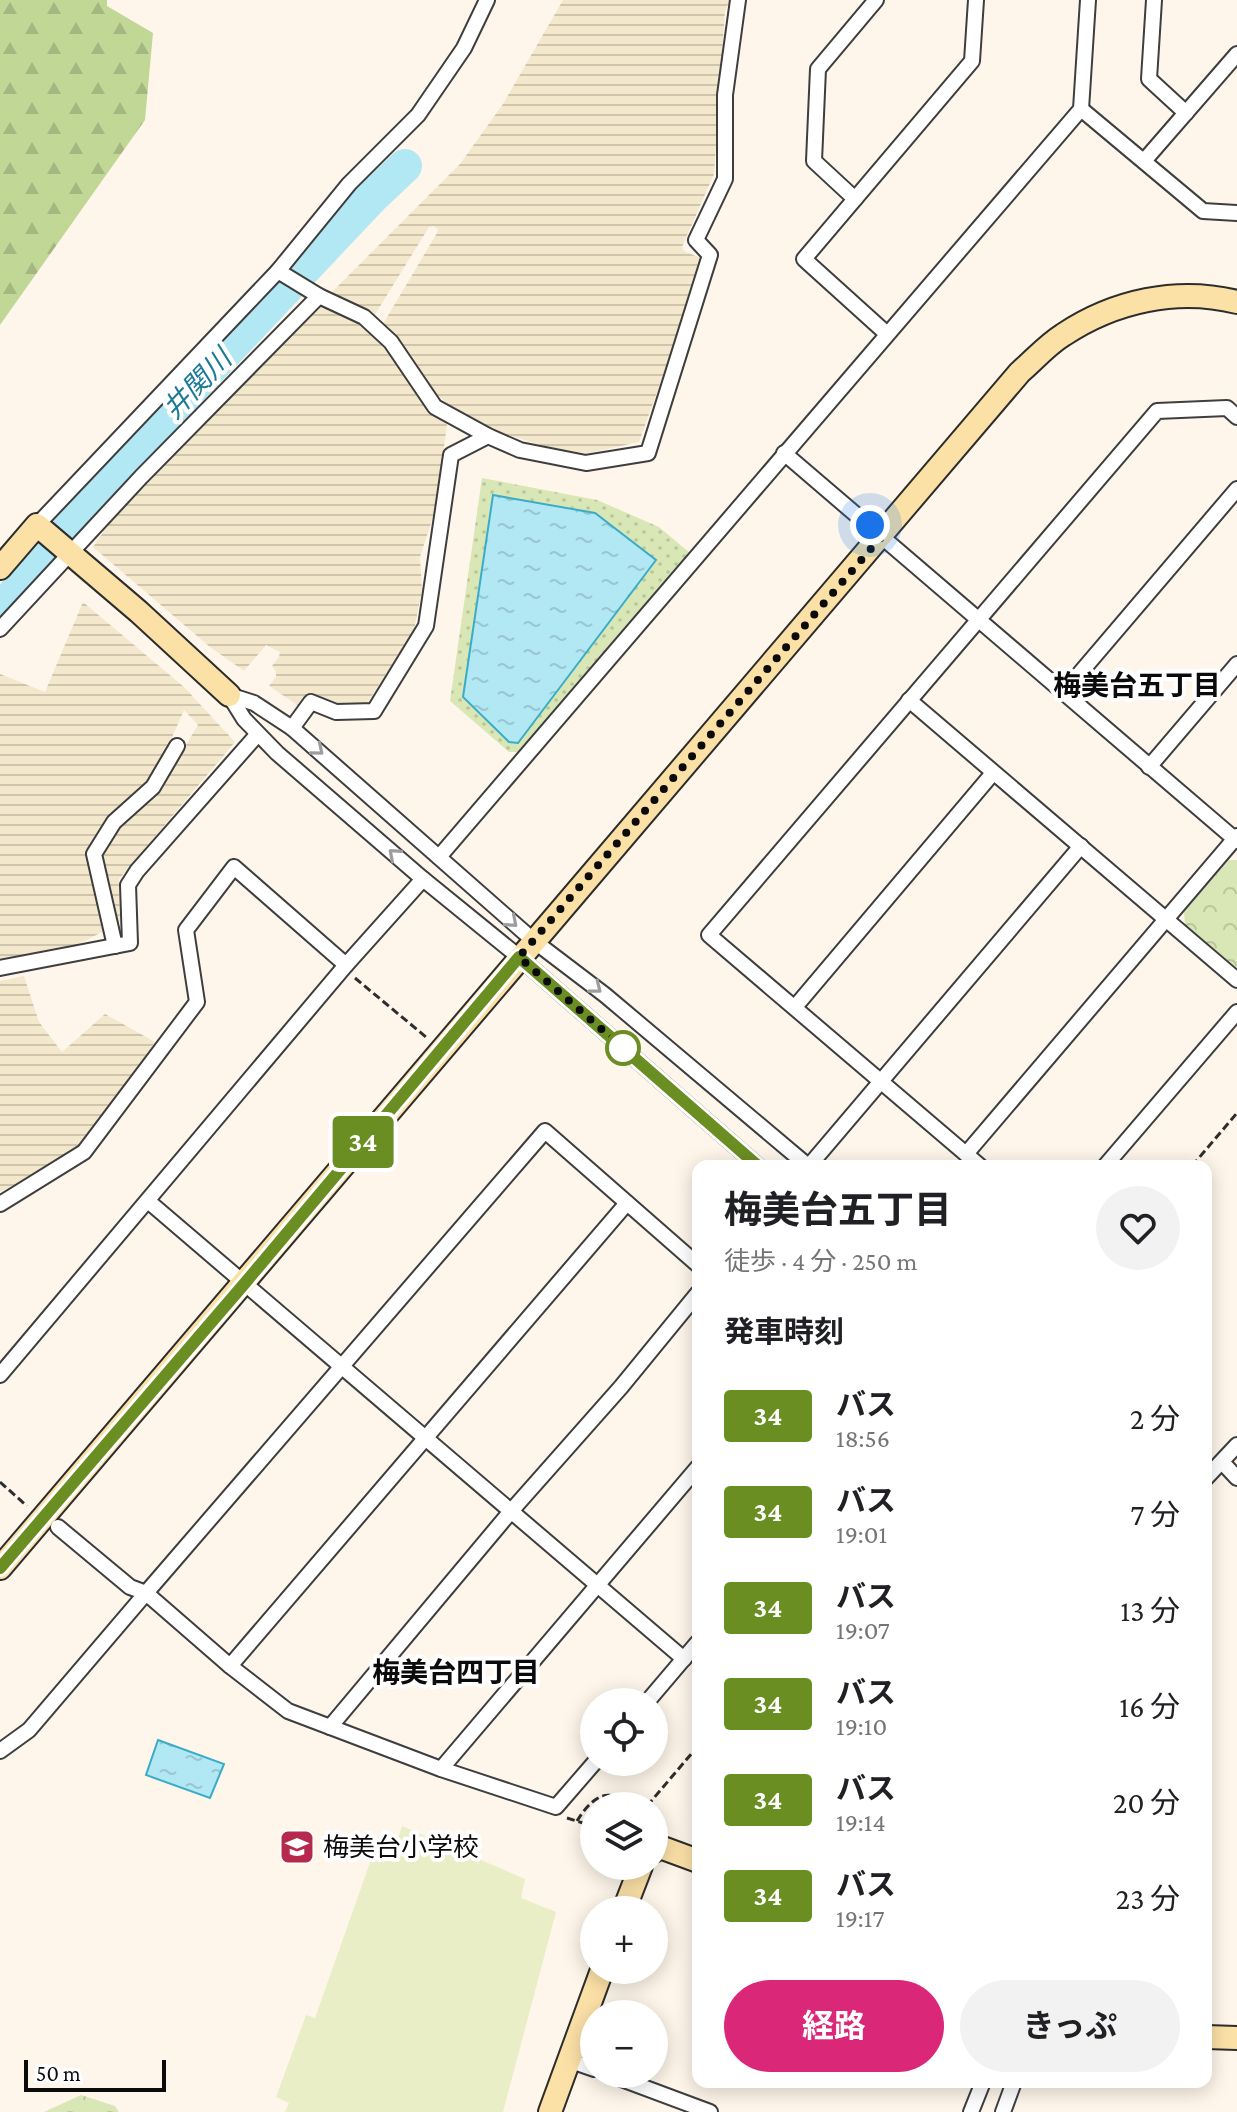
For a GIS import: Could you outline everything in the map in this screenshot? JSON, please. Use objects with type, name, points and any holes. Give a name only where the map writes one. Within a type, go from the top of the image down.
[{"type":"street","points":[[0,568],[278,271],[349,184],[418,115],[464,48],[487,0]]},
{"type":"street","points":[[278,271],[319,296],[364,317],[391,342],[435,407],[488,436],[520,450],[586,463],[648,453],[710,255],[696,240],[725,179],[725,95],[738,0]]},
{"type":"street","points":[[855,199],[814,161],[818,69],[876,0]]},
{"type":"street","points":[[887,334],[804,259],[972,61],[976,0]]},
{"type":"street","points":[[439,857],[1081,109],[1088,0]]},
{"type":"street","points":[[1154,0],[1149,79],[1186,113]]},
{"type":"street","points":[[1144,161],[1237,54]]},
{"type":"street","points":[[1081,109],[1203,211],[1237,213]]},
{"type":"street","points":[[0,1568],[1020,372],[1061,336],[1092,319],[1139,301],[1182,295],[1237,302]]},
{"type":"street","points":[[0,629],[141,477],[319,296]]},
{"type":"street","points":[[973,1160],[709,935],[1157,411],[1227,408],[1237,417]]},
{"type":"street","points":[[292,728],[311,702],[336,712],[374,711],[426,626],[451,455],[488,436]]},
{"type":"street","points":[[784,453],[1236,839],[966,1154]]},
{"type":"street","points":[[1063,693],[1237,489]]},
{"type":"street","points":[[37,525],[139,612],[229,695],[257,735],[423,879],[526,949],[605,995],[801,1160]]},
{"type":"street","points":[[1149,767],[1237,664]]},
{"type":"street","points":[[229,695],[254,703],[292,728],[439,857],[526,949],[752,1160]]},
{"type":"street","points":[[909,700],[1237,980]]},
{"type":"street","points":[[0,968],[130,943],[128,885],[257,735]]},
{"type":"street","points":[[115,946],[94,854],[114,822],[153,787],[177,746]]},
{"type":"street","points":[[795,1007],[993,773]]},
{"type":"street","points":[[813,1160],[1081,846]]},
{"type":"street","points":[[0,1204],[84,1152],[197,1002],[186,930],[234,867],[346,965]]},
{"type":"street","points":[[0,1375],[346,965],[423,879]]},
{"type":"street","points":[[1110,1160],[1237,1012]]},
{"type":"street","points":[[0,1751],[29,1730],[545,1131],[692,1260]]},
{"type":"street","points":[[148,1201],[684,1659]]},
{"type":"street","points":[[230,1666],[627,1203]]},
{"type":"street","points":[[330,1727],[692,1300]]},
{"type":"street","points":[[1212,1472],[1237,1445]]},
{"type":"street","points":[[1222,1462],[1237,1478]]},
{"type":"street","points":[[441,1769],[692,1474]]},
{"type":"street","points":[[58,1527],[130,1587],[146,1593],[230,1666],[288,1711],[441,1769],[556,1807],[583,1776]]},
{"type":"street","points":[[659,1688],[692,1649]]},
{"type":"street","points":[[668,1850],[692,1859]]},
{"type":"street","points":[[550,2112],[597,1984]]},
{"type":"street","points":[[1212,2037],[1237,2038]]},
{"type":"street","points":[[568,2060],[580,2064]]},
{"type":"street","points":[[646,2088],[710,2112]]},
{"type":"street","points":[[971,2112],[981,2088]]},
{"type":"street","points":[[1003,2112],[1012,2088]]},
{"type":"path","points":[[346,965],[352,975],[428,1039]]},
{"type":"path","points":[[1197,1160],[1237,1113]]},
{"type":"path","points":[[0,1482],[29,1508]]},
{"type":"path","points":[[659,1792],[692,1753]]},
{"type":"path","points":[[556,1807],[563,1817],[580,1822]]},
{"type":"path","points":[[577,1821],[580,1816]]},
{"type":"shaded area","points":[[563,0],[731,0],[725,10],[714,174],[682,247],[684,251],[705,260],[639,442],[589,453],[554,449],[472,424],[437,395],[409,352],[383,324],[438,229],[429,227],[374,316],[330,294],[460,164],[503,104]]},
{"type":"shaded area","points":[[318,302],[353,312],[407,366],[447,425],[435,511],[420,557],[422,590],[414,630],[366,705],[341,706],[311,694],[299,706],[269,686],[276,677],[272,666],[280,652],[266,645],[244,671],[210,647],[93,547],[118,511]]},
{"type":"shaded area","points":[[83,602],[184,687],[235,742],[119,879],[120,921],[117,927],[99,854],[116,828],[156,794],[198,725],[184,710],[154,778],[89,851],[106,930],[65,951],[0,965],[0,674],[45,692]]},
{"type":"shaded area","points":[[24,976],[39,1022],[62,1052],[105,1014],[155,1042],[80,1148],[62,1161],[0,1192],[0,981]]},
{"type":"green space","points":[[0,0],[107,0],[107,6],[153,33],[145,120],[0,325]]},
{"type":"green space","points":[[482,478],[597,500],[659,527],[690,553],[519,752],[509,752],[450,701]]},
{"type":"green space","points":[[1229,860],[1237,860],[1237,968],[1185,925],[1184,912]]},
{"type":"green space","points":[[402,1826],[525,1879],[521,1898],[556,1912],[503,2112],[285,2112],[289,2103],[276,2097],[306,2015],[315,2018],[373,1854],[391,1861]]},
{"type":"green space","points":[[81,2095],[115,2106],[119,2112],[44,2112]]},
{"type":"water","points":[[493,495],[595,513],[656,560],[518,743],[509,742],[463,697]]},
{"type":"water","points":[[158,1740],[224,1764],[210,1798],[146,1775]]},
{"type":"waterway","name":"井関川","points":[[0,611],[157,425],[405,166]]},
{"type":"bus line","name":"34","points":[[0,1568],[519,957],[751,1160]]},
{"type":"place","name":"梅美台小学校","points":[[297,1847]]},
{"type":"district","name":"梅美台五丁目","points":[[1137,685]]},
{"type":"district","name":"梅美台四丁目","points":[[456,1672]]},
{"type":"route","points":[[623,1048],[519,957],[882,536],[870,525]]}]
